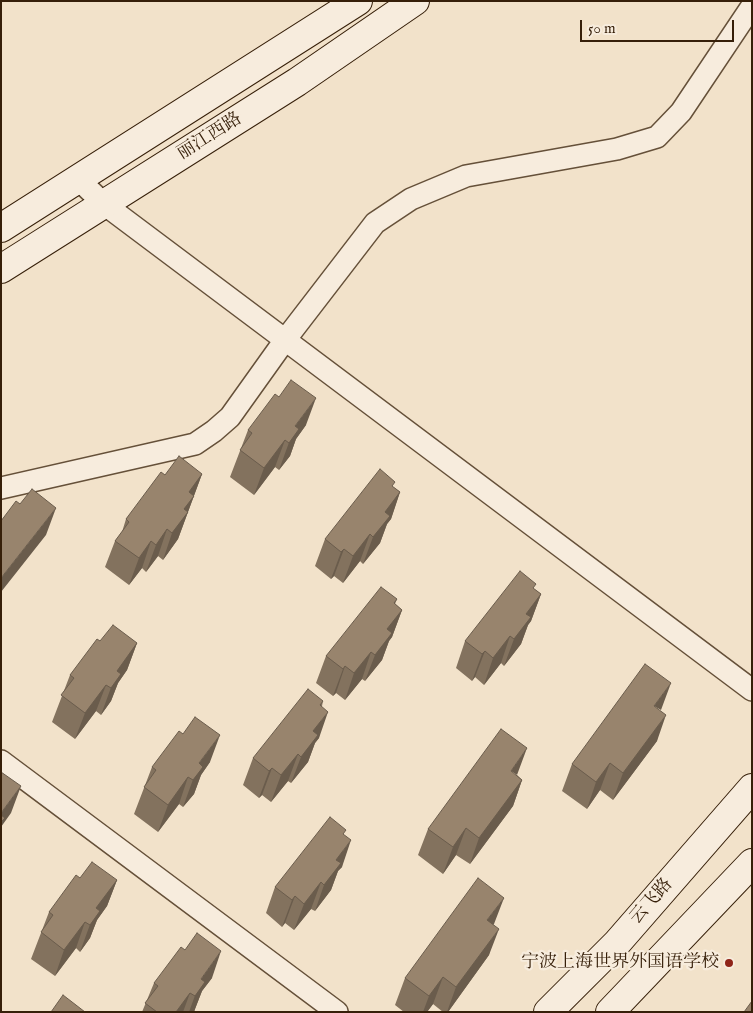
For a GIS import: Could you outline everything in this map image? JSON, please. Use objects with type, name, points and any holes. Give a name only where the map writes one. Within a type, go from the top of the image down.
[{"type":"main road","name":"丽江西路","points":[[1,228],[358,1]]},
{"type":"main road","name":"丽江西路","points":[[1,269],[297,82],[415,1]]},
{"type":"main road","name":"云飞路","points":[[548,1012],[617,943],[752,788]]},
{"type":"main road","points":[[610,1012],[752,863]]},
{"type":"street","points":[[1,488],[196,444],[230,417],[285,340],[375,223],[411,199],[466,176],[617,149],[657,137],[681,112],[752,6]]},
{"type":"street","points":[[78,179],[104,204],[752,690]]},
{"type":"street","points":[[1,761],[337,1012]]},
{"type":"building","points":[[291,380],[316,398],[295,426],[299,429],[289,443],[285,440],[264,468],[240,450],[252,433],[248,430],[275,394],[279,397]]},
{"type":"building","points":[[179,456],[202,474],[189,492],[194,496],[184,509],[188,512],[172,533],[167,529],[156,545],[151,541],[139,558],[115,541],[129,522],[126,519],[161,472],[165,475]]},
{"type":"building","points":[[380,469],[395,482],[392,486],[400,492],[385,512],[390,516],[373,537],[370,534],[353,556],[344,549],[341,552],[325,539]]},
{"type":"building","points":[[32,489],[56,508],[1,578],[1,521],[16,501],[20,504]]},
{"type":"building","points":[[520,571],[536,584],[533,588],[541,594],[526,614],[531,617],[514,639],[510,636],[493,658],[485,651],[482,654],[465,641]]},
{"type":"building","points":[[381,587],[397,599],[394,603],[402,610],[387,629],[392,633],[375,655],[371,652],[354,673],[345,666],[343,669],[326,656]]},
{"type":"building","points":[[113,625],[137,643],[117,671],[121,674],[111,688],[106,685],[85,713],[61,695],[74,678],[70,675],[97,639],[100,641]]},
{"type":"building","points":[[645,664],[671,683],[654,706],[666,715],[623,773],[610,763],[596,782],[572,764]]},
{"type":"building","points":[[308,689],[323,701],[320,705],[328,712],[313,731],[318,735],[301,757],[298,754],[281,775],[272,768],[269,771],[253,758]]},
{"type":"building","points":[[195,717],[220,735],[199,763],[203,767],[193,780],[188,777],[168,805],[144,787],[156,770],[152,767],[179,731],[183,734]]},
{"type":"building","points":[[501,729],[527,748],[511,771],[522,780],[479,838],[466,828],[453,847],[428,829]]},
{"type":"building","points":[[1,772],[21,786],[1,813]]},
{"type":"building","points":[[330,817],[346,830],[343,834],[351,840],[336,860],[341,863],[324,885],[321,882],[304,904],[295,896],[292,900],[275,887]]},
{"type":"building","points":[[92,862],[117,880],[96,908],[100,911],[90,925],[85,922],[64,950],[41,932],[53,915],[49,912],[76,875],[80,878]]},
{"type":"building","points":[[478,878],[504,898],[487,920],[499,929],[456,987],[443,977],[429,996],[405,978]]},
{"type":"building","points":[[197,933],[221,951],[201,979],[205,982],[195,996],[190,993],[176,1012],[157,1012],[145,1003],[158,986],[154,983],[181,947],[185,950]]},
{"type":"building","points":[[63,995],[85,1012],[51,1012]]},
{"type":"building","points":[[752,1001],[752,1012],[744,1012]]},
{"type":"place","name":"宁波上海世界外国语学校","points":[[729,963]]}]
